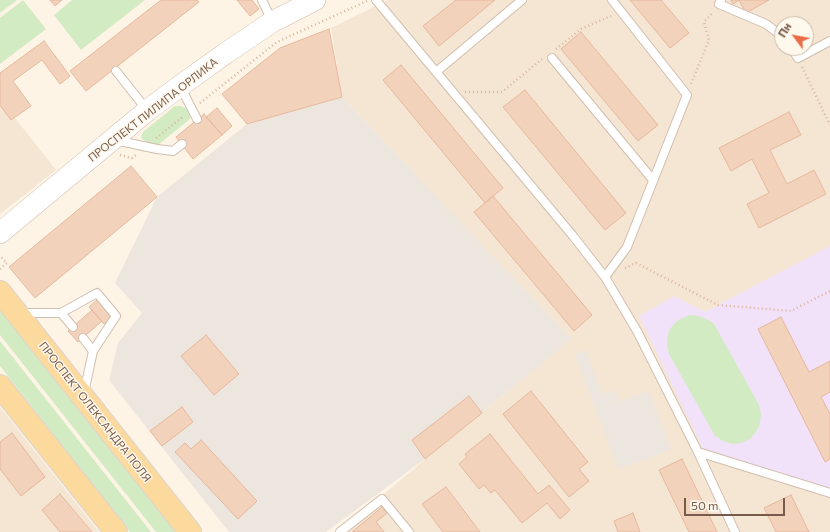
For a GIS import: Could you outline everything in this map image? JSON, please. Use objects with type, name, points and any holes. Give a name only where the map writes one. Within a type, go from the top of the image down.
[{"type":"main road","name":"ПРОСПЕКТ ПИЛИПА ОРЛИКА","points":[[0,233],[113,149],[148,110],[180,86],[272,22],[315,0]]},
{"type":"main road","name":"ПРОСПЕКТ ОЛЕКСАНДРА ПОЛЯ","points":[[0,292],[190,532]]},
{"type":"main road","points":[[0,386],[116,532]]},
{"type":"lane","points":[[262,0],[272,22]]},
{"type":"lane","points":[[376,0],[573,236],[605,277],[637,331],[698,452],[735,532]]},
{"type":"lane","points":[[436,72],[522,0]]},
{"type":"lane","points":[[605,277],[627,247],[687,95],[612,0]]},
{"type":"lane","points":[[720,2],[766,24],[774,30]]},
{"type":"lane","points":[[798,58],[830,41]]},
{"type":"lane","points":[[553,54],[653,180]]},
{"type":"lane","points":[[116,71],[148,110]]},
{"type":"lane","points":[[180,86],[197,119]]},
{"type":"lane","points":[[113,149],[146,146],[173,151],[182,144]]},
{"type":"lane","points":[[16,313],[61,313],[97,293],[116,316],[93,351],[83,398]]},
{"type":"lane","points":[[61,313],[73,326]]},
{"type":"lane","points":[[83,338],[93,351]]},
{"type":"lane","points":[[698,452],[830,494]]},
{"type":"lane","points":[[340,532],[382,499],[409,532]]},
{"type":"path","points":[[113,149],[120,155],[132,158],[277,42],[369,0]]},
{"type":"path","points":[[687,95],[709,40],[704,22],[720,2]]},
{"type":"path","points":[[553,54],[581,29],[621,12]]},
{"type":"path","points":[[798,58],[830,124]]},
{"type":"path","points":[[452,92],[502,92],[542,59]]},
{"type":"path","points":[[0,269],[7,263],[2,257]]},
{"type":"path","points":[[605,277],[636,264],[718,305],[791,312],[830,291]]},
{"type":"shaded area","points":[[388,0],[830,0],[830,532],[338,532],[570,339],[342,97],[331,28]]},
{"type":"shaded area","points":[[342,97],[571,339],[425,459],[326,532],[229,532],[109,380],[118,343],[142,313],[115,283],[157,197],[247,124]]},
{"type":"shaded area","points":[[0,99],[56,170],[0,214]]},
{"type":"shaded area","points":[[830,246],[830,488],[703,449],[639,316],[674,296],[705,312]]},
{"type":"shaded area","points":[[586,350],[602,394],[614,390],[619,402],[649,391],[671,450],[618,469],[575,354]]},
{"type":"shaded area","points":[[0,407],[99,532],[0,532]]},
{"type":"green space","points":[[0,0],[17,0],[0,13]]},
{"type":"green space","points":[[23,0],[46,29],[0,64],[0,18]]},
{"type":"green space","points":[[72,0],[145,0],[81,50],[54,15]]},
{"type":"green space","points":[[175,106],[185,108],[190,114],[190,119],[158,145],[151,144],[142,139],[141,137],[143,132]]},
{"type":"green space","points":[[0,307],[179,532],[156,532],[0,335]]},
{"type":"green space","points":[[690,315],[707,319],[714,324],[759,405],[761,414],[760,424],[750,439],[741,443],[732,444],[715,436],[669,354],[667,337],[670,329],[682,318]]},
{"type":"green space","points":[[0,341],[151,532],[130,532],[0,366]]},
{"type":"building","points":[[50,0],[62,0],[55,6]]},
{"type":"building","points":[[161,0],[197,0],[199,2],[86,91],[70,71]]},
{"type":"building","points":[[237,0],[252,0],[259,9],[250,16]]},
{"type":"building","points":[[456,0],[495,0],[439,46],[423,26]]},
{"type":"building","points":[[630,0],[661,0],[689,33],[670,48]]},
{"type":"building","points":[[731,0],[739,0],[733,4]]},
{"type":"building","points":[[739,0],[769,0],[746,13]]},
{"type":"building","points":[[329,29],[342,97],[247,124],[222,94],[280,48]]},
{"type":"building","points":[[581,32],[658,125],[638,141],[561,49]]},
{"type":"building","points":[[44,41],[70,76],[60,84],[42,60],[13,81],[31,106],[11,120],[0,105],[0,73]]},
{"type":"building","points":[[401,65],[503,188],[485,203],[383,80]]},
{"type":"building","points":[[525,90],[626,213],[605,230],[503,107]]},
{"type":"building","points":[[217,108],[232,126],[222,135],[206,117]]},
{"type":"building","points":[[789,112],[801,135],[770,150],[787,184],[814,170],[826,194],[759,228],[747,204],[769,193],[752,159],[731,171],[719,148]]},
{"type":"building","points":[[204,114],[222,135],[193,159],[176,137]]},
{"type":"building","points":[[131,166],[157,197],[35,298],[9,267]]},
{"type":"building","points":[[493,196],[592,315],[574,331],[474,212]]},
{"type":"building","points":[[98,299],[114,316],[104,324],[89,307]]},
{"type":"building","points":[[92,310],[102,321],[78,342],[68,331]]},
{"type":"building","points":[[781,317],[809,372],[830,361],[830,392],[821,397],[830,414],[830,459],[825,462],[758,329]]},
{"type":"building","points":[[206,335],[239,374],[214,395],[181,356]]},
{"type":"building","points":[[531,391],[588,462],[579,469],[589,481],[569,497],[503,414]]},
{"type":"building","points":[[469,396],[482,413],[425,459],[412,440]]},
{"type":"building","points":[[182,407],[193,422],[162,446],[150,431]]},
{"type":"building","points":[[12,433],[45,477],[21,496],[0,469],[0,442]]},
{"type":"building","points":[[490,434],[538,494],[549,485],[570,510],[560,519],[547,503],[522,523],[495,490],[491,493],[484,485],[479,489],[459,464],[467,457],[465,454]]},
{"type":"building","points":[[201,440],[257,501],[238,519],[175,452],[185,443],[191,449]]},
{"type":"building","points":[[682,459],[717,532],[689,532],[659,470]]},
{"type":"building","points":[[446,487],[480,532],[443,532],[422,504]]},
{"type":"building","points":[[60,494],[92,532],[60,532],[42,510]]},
{"type":"building","points":[[791,495],[809,532],[776,532],[764,508]]},
{"type":"building","points":[[382,507],[387,513],[376,522],[384,532],[352,532]]},
{"type":"building","points":[[633,513],[640,532],[618,532],[614,521]]}]
